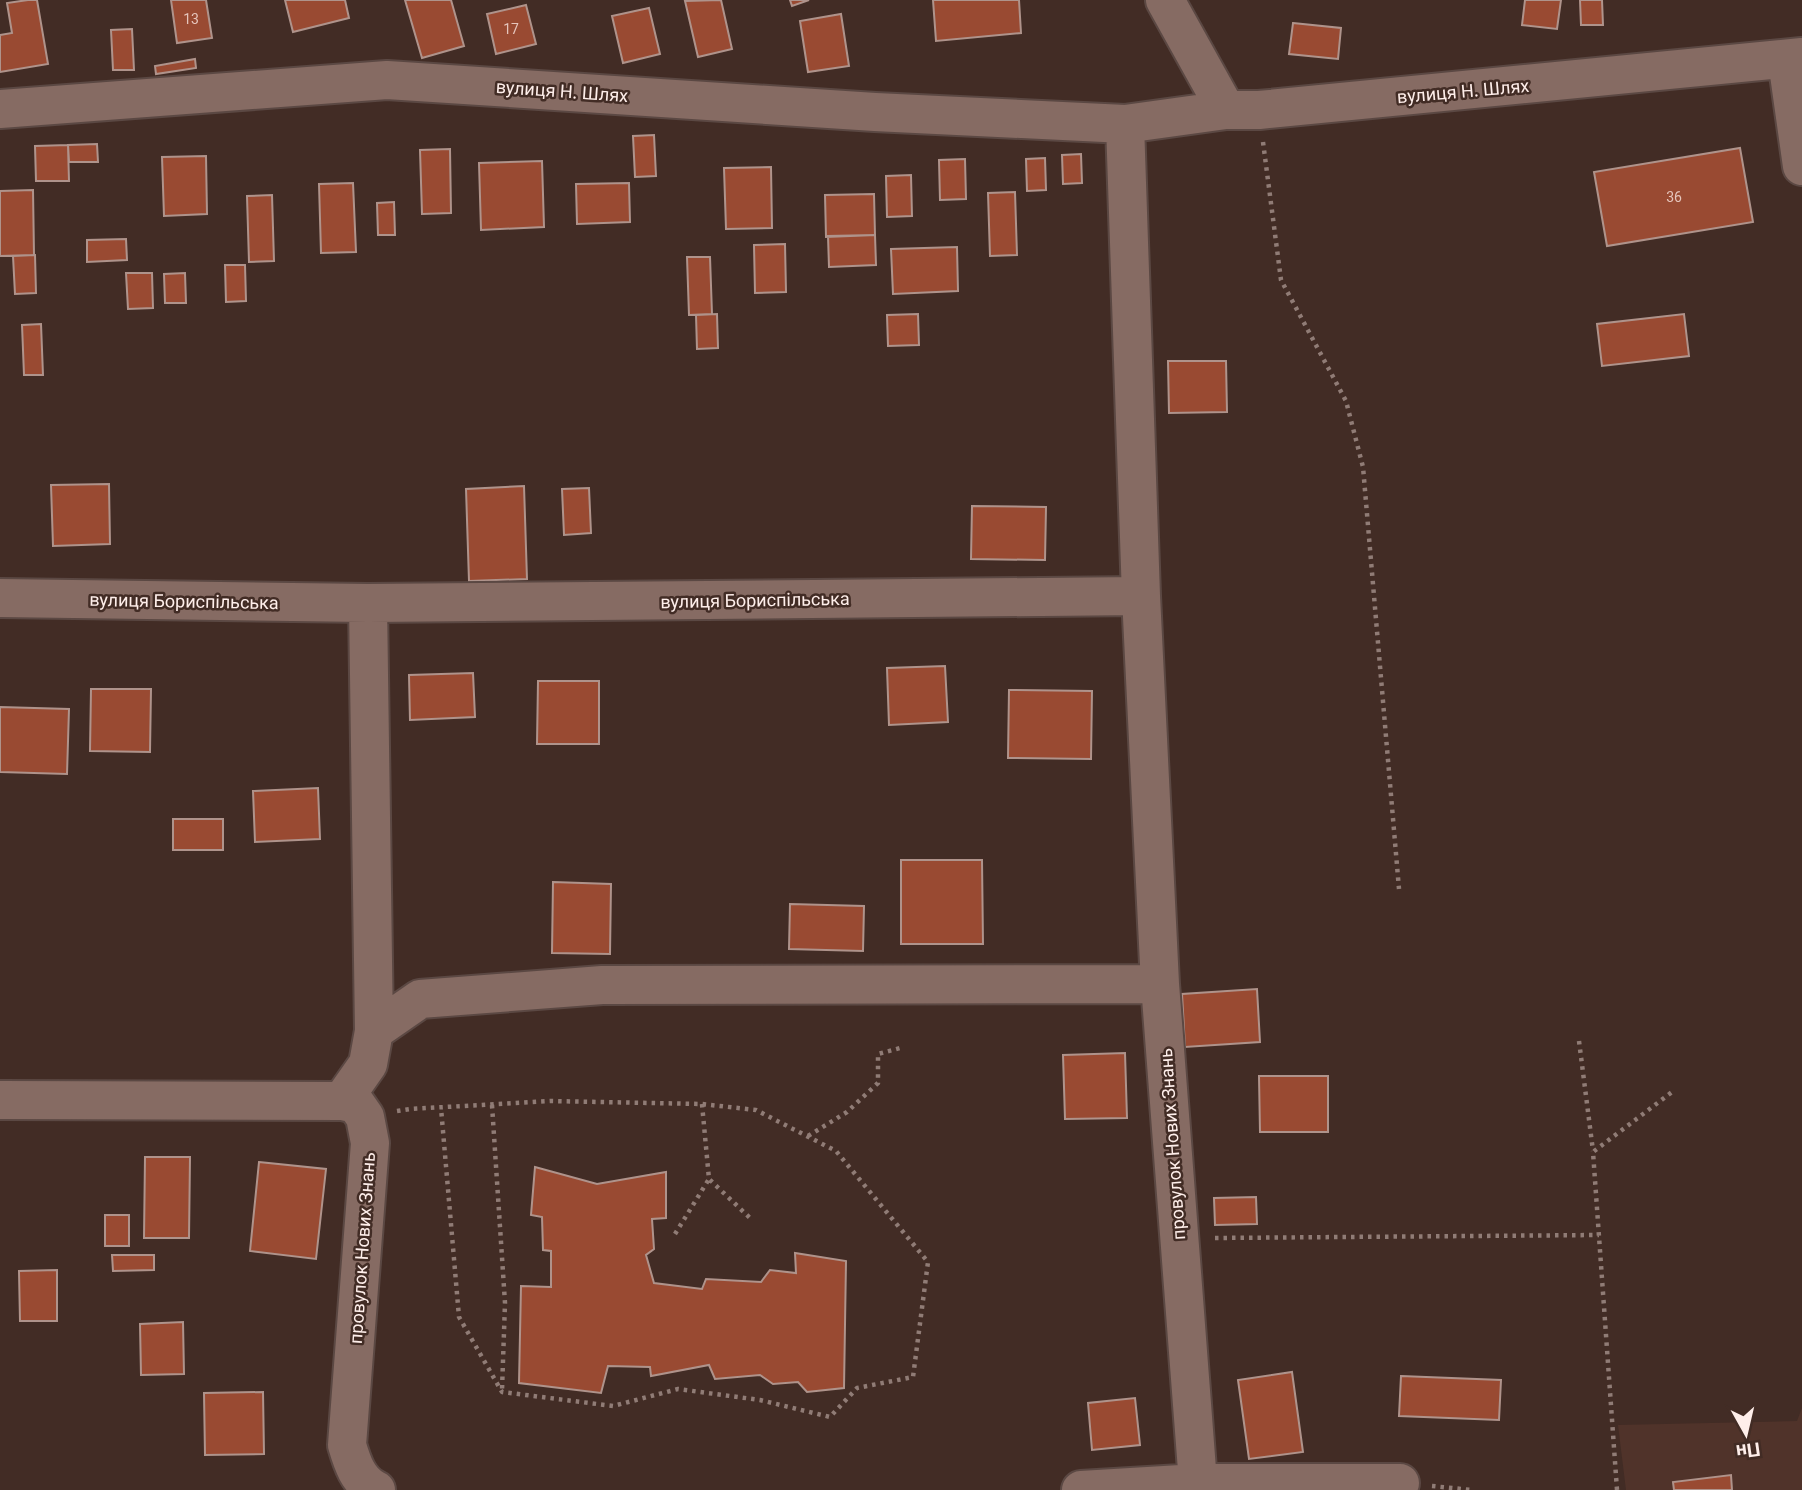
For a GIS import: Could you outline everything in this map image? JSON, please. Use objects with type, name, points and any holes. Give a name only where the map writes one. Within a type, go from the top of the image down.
[{"type":"street","points":[[1165,0],[1242,110]]},
{"type":"street","points":[[1795,59],[1802,166]]},
{"type":"street","name":"вулиця Н. Шлях","points":[[0,109],[387,80],[874,112],[1125,124],[1242,110],[1795,59]]},
{"type":"street","points":[[1125,124],[1141,596]]},
{"type":"street","name":"вулиця Бориспільська","points":[[0,598],[368,603],[1141,596]]},
{"type":"street","name":"провулок Нових Знань","points":[[1141,596],[1160,984],[1198,1483]]},
{"type":"street","points":[[0,1100],[354,1109],[368,1064],[374,1031],[368,603]]},
{"type":"street","points":[[374,1031],[420,999],[602,985],[1160,984]]},
{"type":"street","name":"провулок Нових Знань","points":[[354,1109],[370,1143],[347,1444],[354,1468],[371,1488],[376,1490]]},
{"type":"street","points":[[1082,1490],[1198,1483],[1400,1483]]},
{"type":"path","points":[[1242,110],[1281,280],[1346,401],[1363,467],[1399,889]]},
{"type":"path","points":[[1579,1041],[1593,1152],[1618,1490]]},
{"type":"path","points":[[807,1136],[847,1112],[878,1083],[878,1054],[900,1048]]},
{"type":"path","points":[[1593,1152],[1672,1092]]},
{"type":"path","points":[[354,1109],[441,1108],[551,1101],[702,1104],[756,1111],[836,1151],[928,1262],[913,1377],[857,1388],[830,1417],[760,1400],[678,1389],[613,1406],[502,1392]]},
{"type":"path","points":[[675,1234],[709,1179],[702,1104]]},
{"type":"path","points":[[492,1105],[505,1303],[502,1392]]},
{"type":"path","points":[[441,1108],[459,1317],[502,1392]]},
{"type":"path","points":[[709,1179],[750,1218]]},
{"type":"path","points":[[1179,1239],[1599,1235]]},
{"type":"shaded area","points":[[1802,1408],[1802,1490],[1626,1490],[1618,1425],[1797,1421]]},
{"type":"building","points":[[37,0],[48,64],[0,72],[0,35],[12,33],[7,3]]},
{"type":"building","points":[[171,0],[206,0],[212,38],[177,43]]},
{"type":"building","points":[[285,0],[345,0],[349,18],[293,32]]},
{"type":"building","points":[[405,0],[451,0],[464,46],[422,58]]},
{"type":"building","points":[[721,0],[732,49],[698,57],[685,1]]},
{"type":"building","points":[[790,0],[809,0],[792,6]]},
{"type":"building","points":[[933,0],[1019,0],[1021,33],[936,41]]},
{"type":"building","points":[[1525,0],[1561,0],[1557,29],[1522,25]]},
{"type":"building","points":[[1580,0],[1602,0],[1603,25],[1581,25]]},
{"type":"building","points":[[526,5],[536,44],[496,54],[487,14]]},
{"type":"building","points":[[649,8],[660,54],[623,63],[612,16]]},
{"type":"building","points":[[841,14],[849,66],[808,72],[800,21]]},
{"type":"building","points":[[1293,23],[1341,28],[1338,59],[1289,54]]},
{"type":"building","points":[[132,29],[134,70],[113,70],[111,30]]},
{"type":"building","points":[[195,59],[196,68],[156,74],[155,66]]},
{"type":"building","points":[[654,135],[656,176],[635,177],[633,136]]},
{"type":"building","points":[[97,144],[98,162],[69,162],[68,145]]},
{"type":"building","points":[[68,145],[69,181],[36,181],[35,146]]},
{"type":"building","points":[[1740,148],[1753,222],[1607,246],[1594,172]]},
{"type":"building","points":[[450,149],[451,213],[422,214],[420,150]]},
{"type":"building","points":[[1081,154],[1082,183],[1063,184],[1062,155]]},
{"type":"building","points":[[206,156],[207,214],[164,216],[162,157]]},
{"type":"building","points":[[1045,158],[1046,190],[1027,191],[1026,159]]},
{"type":"building","points":[[965,159],[966,199],[940,200],[939,160]]},
{"type":"building","points":[[542,161],[544,227],[481,230],[479,163]]},
{"type":"building","points":[[771,167],[772,228],[726,229],[724,168]]},
{"type":"building","points":[[911,175],[912,216],[887,217],[886,176]]},
{"type":"building","points":[[353,183],[356,252],[321,253],[319,184]]},
{"type":"building","points":[[629,183],[630,222],[577,224],[576,184]]},
{"type":"building","points":[[33,190],[34,255],[0,256],[0,191]]},
{"type":"building","points":[[1015,192],[1017,255],[990,256],[988,193]]},
{"type":"building","points":[[874,194],[875,235],[826,237],[825,195]]},
{"type":"building","points":[[272,195],[274,261],[249,262],[247,196]]},
{"type":"building","points":[[394,202],[395,235],[378,235],[377,203]]},
{"type":"building","points":[[875,235],[876,265],[829,267],[828,236]]},
{"type":"building","points":[[126,239],[127,260],[87,262],[87,240]]},
{"type":"building","points":[[785,244],[786,292],[755,293],[754,245]]},
{"type":"building","points":[[957,247],[958,291],[893,294],[891,249]]},
{"type":"building","points":[[35,255],[36,293],[15,294],[13,256]]},
{"type":"building","points":[[687,257],[710,257],[712,314],[689,315]]},
{"type":"building","points":[[225,265],[245,265],[246,301],[226,302]]},
{"type":"building","points":[[126,273],[152,273],[153,308],[128,309]]},
{"type":"building","points":[[185,273],[186,303],[165,303],[164,274]]},
{"type":"building","points":[[717,314],[718,348],[697,349],[696,315]]},
{"type":"building","points":[[918,314],[919,345],[888,346],[887,315]]},
{"type":"building","points":[[1684,314],[1689,356],[1602,366],[1597,324]]},
{"type":"building","points":[[41,324],[43,375],[24,375],[22,325]]},
{"type":"building","points":[[1168,361],[1226,361],[1227,412],[1169,413]]},
{"type":"building","points":[[109,484],[110,544],[53,546],[51,485]]},
{"type":"building","points":[[524,486],[527,579],[469,581],[466,489]]},
{"type":"building","points":[[589,488],[591,533],[564,535],[562,489]]},
{"type":"building","points":[[972,506],[1046,507],[1045,560],[971,559]]},
{"type":"building","points":[[945,666],[948,722],[889,725],[887,668]]},
{"type":"building","points":[[473,673],[475,717],[410,720],[409,675]]},
{"type":"building","points":[[538,681],[599,681],[599,744],[537,744]]},
{"type":"building","points":[[91,689],[151,689],[150,752],[90,751]]},
{"type":"building","points":[[1009,690],[1092,691],[1091,759],[1008,758]]},
{"type":"building","points":[[0,707],[69,709],[67,774],[0,772]]},
{"type":"building","points":[[318,788],[320,839],[255,842],[253,791]]},
{"type":"building","points":[[173,819],[223,819],[223,850],[173,850]]},
{"type":"building","points":[[901,860],[982,860],[983,944],[901,944]]},
{"type":"building","points":[[553,882],[611,884],[610,954],[552,953]]},
{"type":"building","points":[[790,904],[864,906],[863,951],[789,949]]},
{"type":"building","points":[[1257,989],[1260,1042],[1185,1047],[1182,994]]},
{"type":"building","points":[[1125,1053],[1127,1118],[1065,1119],[1063,1055]]},
{"type":"building","points":[[1259,1076],[1328,1076],[1328,1132],[1260,1132]]},
{"type":"building","points":[[145,1157],[190,1157],[189,1238],[144,1238]]},
{"type":"building","points":[[259,1162],[326,1169],[316,1259],[250,1251]]},
{"type":"building","points":[[535,1167],[597,1184],[666,1172],[666,1218],[652,1219],[654,1249],[646,1255],[654,1283],[702,1289],[706,1279],[761,1282],[770,1270],[796,1273],[795,1253],[846,1261],[844,1388],[807,1392],[798,1382],[773,1384],[760,1375],[715,1379],[709,1365],[651,1376],[650,1367],[608,1366],[601,1393],[519,1383],[521,1286],[551,1287],[551,1251],[543,1250],[542,1217],[531,1215]]},
{"type":"building","points":[[1256,1197],[1257,1224],[1215,1225],[1214,1198]]},
{"type":"building","points":[[105,1215],[129,1215],[129,1246],[105,1246]]},
{"type":"building","points":[[112,1255],[154,1255],[154,1270],[113,1271]]},
{"type":"building","points":[[57,1270],[57,1321],[20,1321],[19,1271]]},
{"type":"building","points":[[183,1322],[184,1374],[141,1375],[140,1324]]},
{"type":"building","points":[[1292,1372],[1303,1452],[1249,1459],[1238,1380]]},
{"type":"building","points":[[1401,1376],[1501,1380],[1499,1420],[1399,1416]]},
{"type":"building","points":[[263,1392],[264,1454],[205,1455],[204,1393]]},
{"type":"building","points":[[1135,1398],[1140,1445],[1092,1450],[1088,1403]]},
{"type":"building","points":[[1731,1475],[1732,1490],[1674,1490],[1673,1482]]}]
